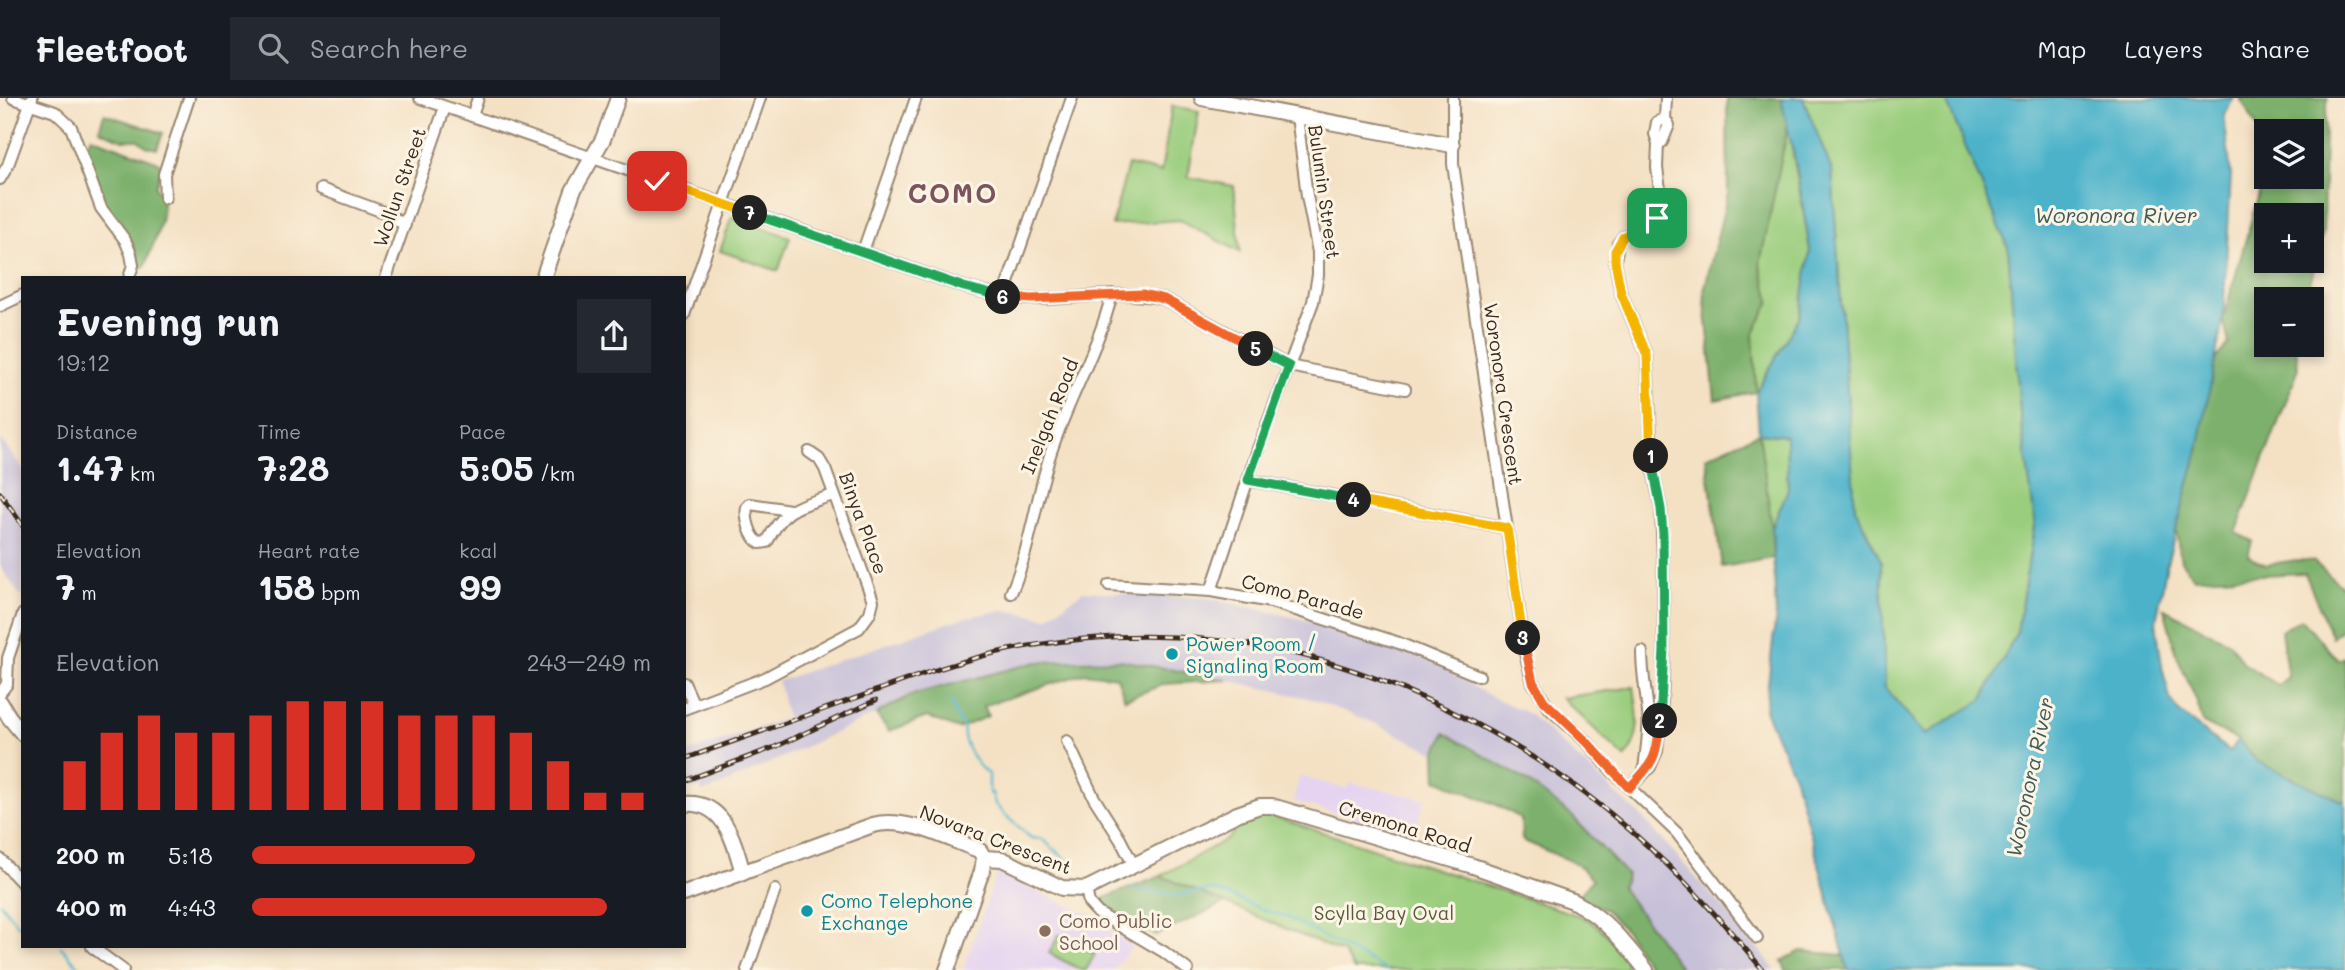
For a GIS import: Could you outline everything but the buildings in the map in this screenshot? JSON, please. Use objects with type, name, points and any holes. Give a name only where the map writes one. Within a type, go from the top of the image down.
[{"type":"street","points":[[13,98],[31,101],[55,112],[71,127],[101,208],[128,246],[132,260],[130,274]]},
{"type":"street","points":[[165,198],[164,174],[189,98]]},
{"type":"street","points":[[420,98],[964,287],[1003,297],[1031,299],[1142,294],[1164,299],[1289,366],[1405,389]]},
{"type":"street","points":[[472,116],[478,98]]},
{"type":"street","points":[[544,276],[573,191],[603,139],[618,98]]},
{"type":"street","points":[[686,309],[760,98]]},
{"type":"street","points":[[863,251],[916,98]]},
{"type":"street","points":[[1003,297],[1072,98]]},
{"type":"street","points":[[1202,98],[1452,145]]},
{"type":"street","name":"Woronora Crescent","points":[[1453,98],[1452,145],[1526,657],[1538,693],[1550,709],[1587,742],[1629,788]]},
{"type":"street","points":[[1666,98],[1665,119],[1657,122],[1655,128],[1663,211],[1652,222],[1623,237],[1615,251],[1621,293],[1647,355],[1652,464],[1663,534],[1664,650],[1657,751],[1650,767],[1629,788],[1677,833],[1757,939]]},
{"type":"street","points":[[0,178],[8,165],[31,101]]},
{"type":"street","name":"Wollun Street","points":[[387,276],[445,107]]},
{"type":"street","name":"Bulumin Street","points":[[1211,591],[1313,302],[1318,275],[1318,252],[1307,196],[1297,116]]},
{"type":"street","points":[[321,188],[386,213],[405,225]]},
{"type":"street","name":"Inelgah Road","points":[[1011,593],[1027,551],[1041,481],[1053,444],[1105,326],[1112,295]]},
{"type":"street","points":[[0,306],[21,296]]},
{"type":"street","name":"Binya Place","points":[[689,707],[786,669],[859,628],[870,613],[873,601],[822,464],[809,452]]},
{"type":"street","points":[[1248,480],[1507,528]]},
{"type":"street","points":[[790,510],[750,504],[746,515],[753,539],[760,543],[767,542],[775,526],[790,510],[833,495]]},
{"type":"street","name":"Como Parade","points":[[1109,585],[1211,591],[1271,602],[1399,643],[1479,676]]},
{"type":"street","points":[[0,693],[7,684],[8,658],[21,620]]},
{"type":"street","points":[[1642,652],[1648,731],[1644,773]]},
{"type":"street","points":[[0,702],[21,732]]},
{"type":"street","points":[[1067,741],[1094,798],[1134,866]]},
{"type":"street","points":[[686,804],[706,807],[723,820],[743,873]]},
{"type":"street","name":"Cremona Road","points":[[1134,866],[1248,809],[1260,806],[1282,808],[1473,866],[1573,901],[1601,919],[1630,948],[1641,968]]},
{"type":"street","name":"Novara Crescent","points":[[686,893],[889,821],[968,846],[980,851],[984,858],[1002,859],[1062,888],[1086,888],[1134,866]]},
{"type":"street","points":[[947,970],[982,871],[984,858]]},
{"type":"street","points":[[0,859],[21,882]]},
{"type":"street","points":[[1086,888],[1089,903],[1098,913],[1164,951],[1188,970]]},
{"type":"street","points":[[747,970],[775,890]]},
{"type":"street","points":[[93,948],[123,970]]},
{"type":"shaded area","points":[[0,439],[21,466],[21,597],[0,566]]},
{"type":"shaded area","points":[[1083,591],[1208,598],[1327,625],[1385,643],[1439,665],[1484,693],[1529,714],[1643,818],[1745,932],[1775,970],[1669,970],[1593,879],[1577,864],[1522,840],[1521,818],[1437,780],[1436,753],[1372,722],[1312,699],[1227,680],[1165,684],[1125,699],[1117,677],[1085,673],[983,706],[988,716],[958,729],[927,717],[889,731],[876,714],[711,790],[686,790],[686,753],[787,718],[778,681],[963,618],[1005,610],[1047,618]]},
{"type":"shaded area","points":[[1300,776],[1346,789],[1351,783],[1425,799],[1414,836],[1293,801]]},
{"type":"shaded area","name":"Como Public School","points":[[997,873],[1094,917],[1133,946],[1113,970],[963,970]]},
{"type":"green space","points":[[1727,98],[1781,98],[1788,126],[1760,263],[1770,301],[1753,335],[1756,392],[1715,400],[1704,291],[1728,193]]},
{"type":"green space","points":[[1803,98],[1945,98],[2008,247],[2020,413],[2035,521],[2017,632],[1983,699],[1925,735],[1885,688],[1881,561],[1855,509],[1832,171]]},
{"type":"green space","points":[[2240,98],[2328,98],[2324,176],[2324,119],[2254,119],[2254,122]]},
{"type":"green space","points":[[1172,106],[1199,111],[1188,177],[1234,186],[1240,252],[1180,220],[1112,225],[1128,165],[1161,172]]},
{"type":"green space","points":[[104,114],[163,133],[157,149],[138,140],[123,140],[99,130]]},
{"type":"green space","points":[[1788,126],[1810,250],[1800,316],[1756,392],[1753,335],[1770,301],[1760,263]]},
{"type":"green space","points":[[91,137],[160,164],[161,171],[155,187],[160,195],[162,215],[144,268],[138,265],[134,248],[111,217],[104,202],[88,152],[87,144]]},
{"type":"green space","points":[[2260,189],[2324,189],[2324,203],[2256,203]]},
{"type":"green space","points":[[2254,211],[2254,273],[2313,273],[2309,287],[2254,287],[2254,357],[2297,357],[2298,370],[2236,533],[2252,541],[2248,556],[2266,565],[2296,560],[2313,561],[2345,589],[2345,626],[2332,638],[2305,573],[2194,578],[2181,561],[2176,531],[2198,450],[2215,360],[2229,343],[2223,319]]},
{"type":"green space","points":[[732,217],[790,237],[778,271],[720,251]]},
{"type":"green space","points":[[1759,433],[1786,436],[1788,489],[1772,528]]},
{"type":"green space","points":[[1759,433],[1772,528],[1773,558],[1722,567],[1706,457]]},
{"type":"green space","points":[[2164,609],[2229,642],[2243,663],[2278,685],[2288,677],[2281,631],[2301,619],[2338,660],[2345,657],[2345,801],[2258,762],[2238,740],[2203,723],[2178,659]]},
{"type":"green space","points":[[1121,660],[1227,680],[1165,684],[1125,699],[1117,677],[1085,673],[983,706],[988,716],[958,729],[927,717],[889,731],[876,714],[911,695],[1037,662]]},
{"type":"green space","points":[[1634,687],[1638,715],[1637,733],[1625,758],[1562,698]]},
{"type":"green space","points":[[1445,733],[1524,779],[1572,816],[1627,875],[1621,887],[1679,966],[1675,970],[1651,970],[1625,930],[1606,910],[1577,898],[1593,879],[1577,864],[1522,840],[1521,818],[1437,780],[1436,753]]},
{"type":"green space","name":"Scylla Bay Oval","points":[[1254,816],[1273,816],[1583,917],[1596,925],[1612,941],[1626,959],[1626,968],[1354,970],[1343,953],[1161,876],[1229,838],[1239,823]]},
{"type":"green space","points":[[1161,876],[1225,903],[1155,936],[1099,900]]},
{"type":"green space","points":[[1059,935],[1095,954],[1086,970],[1049,953]]},
{"type":"green space","points":[[1801,951],[1843,955],[1848,970],[1786,970],[1782,961]]},
{"type":"water","name":"Woronora River","points":[[1781,98],[1803,98],[1832,171],[1855,508],[1881,561],[1885,688],[1925,735],[1983,699],[2017,632],[2035,521],[2020,413],[2008,247],[1945,98],[2234,98],[2224,115],[2231,175],[2223,319],[2198,450],[2167,563],[2156,622],[2162,667],[2170,699],[2180,713],[2230,752],[2238,740],[2258,762],[2345,801],[2345,970],[1848,970],[1795,778],[1765,710],[1776,614],[1772,528],[1788,489],[1786,436],[1759,433],[1756,392],[1800,316],[1810,250],[1796,165]]},
{"type":"waterway","points":[[951,701],[964,728],[965,740],[971,754],[989,775],[989,793],[992,793],[995,804],[1031,838],[1042,839],[1075,867]]},
{"type":"waterway","points":[[1133,889],[1177,895],[1212,890],[1287,917],[1386,970]]},
{"type":"waterway","points":[[0,903],[21,926]]},
{"type":"waterway","points":[[62,948],[82,970]]},
{"type":"railway","points":[[0,493],[21,523]]},
{"type":"railway","points":[[686,758],[927,673],[1008,650],[1058,642],[1147,636],[1206,639],[1265,647],[1311,658],[1403,689],[1492,733],[1534,758],[1574,785],[1652,850],[1709,908],[1763,970]]},
{"type":"railway","points":[[686,780],[775,747],[876,700]]},
{"type":"place","name":"Power Room / Signaling Room","points":[[1172,654]]},
{"type":"place","name":"Como Telephone Exchange","points":[[807,911]]},
{"type":"place","name":"Como Public School","points":[[1045,931]]},
{"type":"district","name":"COMO","points":[[953,193]]},
{"type":"route","points":[[657,181],[991,294],[1031,299],[1142,294],[1164,299],[1289,366],[1248,480],[1507,528],[1526,657],[1538,693],[1550,709],[1587,742],[1629,788],[1650,767],[1657,751],[1664,650],[1663,534],[1652,464],[1647,355],[1621,293],[1615,251],[1628,233],[1657,218]]}]
